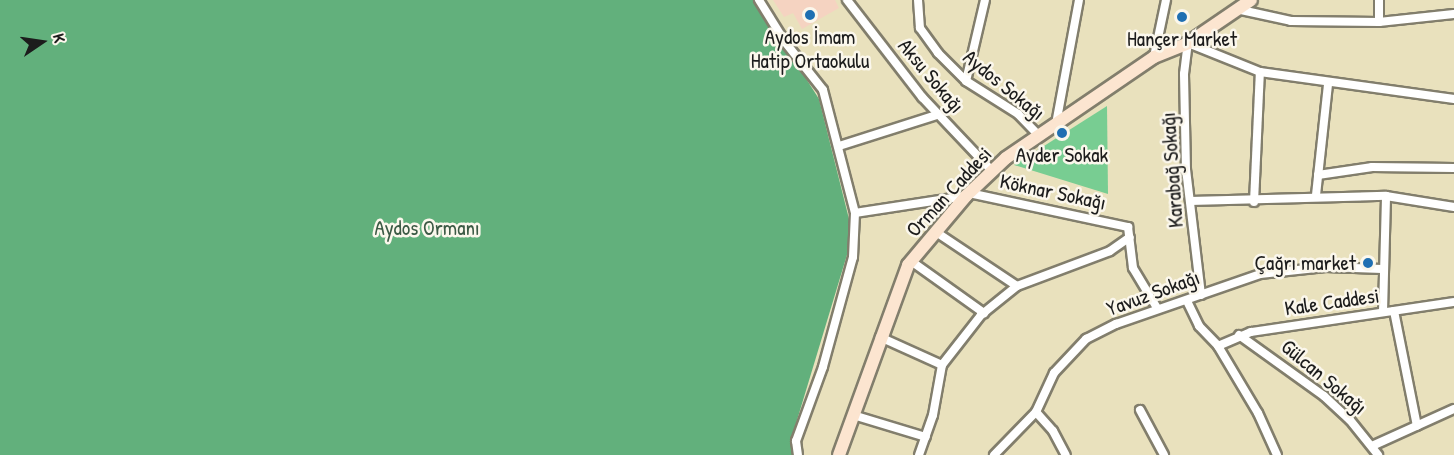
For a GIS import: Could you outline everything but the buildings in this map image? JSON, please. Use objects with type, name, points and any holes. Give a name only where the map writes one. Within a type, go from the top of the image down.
[{"type":"street","points":[[759,0],[785,42],[824,90],[855,213],[853,258],[823,367],[796,441],[798,455]]},
{"type":"street","name":"Aksu Sokağı","points":[[847,0],[937,115],[992,171]]},
{"type":"street","name":"Aydos Sokağı","points":[[918,0],[920,28],[966,81],[1018,114],[1039,136]]},
{"type":"street","points":[[966,81],[985,0]]},
{"type":"street","points":[[1056,124],[1079,0]]},
{"type":"street","points":[[1154,57],[1166,0]]},
{"type":"street","name":"Orman Caddesi","points":[[839,455],[880,337],[911,261],[968,194],[992,171],[1056,124],[1154,57],[1188,43],[1241,10],[1251,0]]},
{"type":"street","points":[[1379,0],[1379,22]]},
{"type":"street","points":[[1241,10],[1291,21],[1379,22],[1454,14]]},
{"type":"street","points":[[1188,43],[1260,72],[1328,84],[1454,99]]},
{"type":"street","name":"Karabağ Sokağı","points":[[1188,43],[1184,74],[1190,201],[1202,295]]},
{"type":"street","points":[[1254,202],[1260,72]]},
{"type":"street","points":[[1316,195],[1328,84]]},
{"type":"street","points":[[838,146],[937,115]]},
{"type":"street","points":[[1318,175],[1372,167],[1454,168]]},
{"type":"street","points":[[855,213],[968,194]]},
{"type":"street","name":"Köknar Sokağı","points":[[968,194],[1129,232]]},
{"type":"street","points":[[1190,201],[1254,202],[1316,195],[1386,196],[1454,207]]},
{"type":"street","points":[[1383,312],[1382,269],[1386,196]]},
{"type":"street","points":[[936,232],[1017,286]]},
{"type":"street","points":[[919,455],[926,437],[942,365],[984,313],[1017,286],[1110,250],[1129,232]]},
{"type":"street","points":[[1129,232],[1133,268],[1157,308]]},
{"type":"street","points":[[911,261],[984,313]]},
{"type":"street","name":"Yavuz Sokağı","points":[[994,455],[1036,412],[1053,373],[1086,339],[1157,308],[1187,301],[1260,274],[1326,267],[1382,269]]},
{"type":"street","points":[[1187,301],[1199,326],[1218,346],[1277,455]]},
{"type":"street","name":"Kale Caddesi","points":[[1218,346],[1239,335],[1454,302]]},
{"type":"street","points":[[1394,311],[1417,426]]},
{"type":"street","name":"Gülcan Sokağı","points":[[1239,335],[1324,396],[1378,455]]},
{"type":"street","points":[[880,337],[942,365]]},
{"type":"street","points":[[1372,446],[1454,409]]},
{"type":"street","points":[[1140,410],[1164,455]]},
{"type":"street","points":[[1036,412],[1053,430],[1066,455]]},
{"type":"street","points":[[853,415],[926,437]]},
{"type":"shaded area","name":"Aydos İmam Hatip Ortaokulu","points":[[773,0],[835,0],[839,8],[802,29],[793,13],[784,17]]},
{"type":"green space","name":"Aydos Ormanı","points":[[0,0],[756,0],[819,99],[853,235],[791,440],[793,455],[0,455]]},
{"type":"green space","points":[[1107,106],[1108,194],[1014,165]]},
{"type":"place","name":"Aydos İmam Hatip Ortaokulu","points":[[810,15]]},
{"type":"place","name":"Hançer Market","points":[[1182,17]]},
{"type":"place","name":"Ayder Sokak","points":[[1062,133]]},
{"type":"place","name":"Çağrı market","points":[[1368,263]]}]
